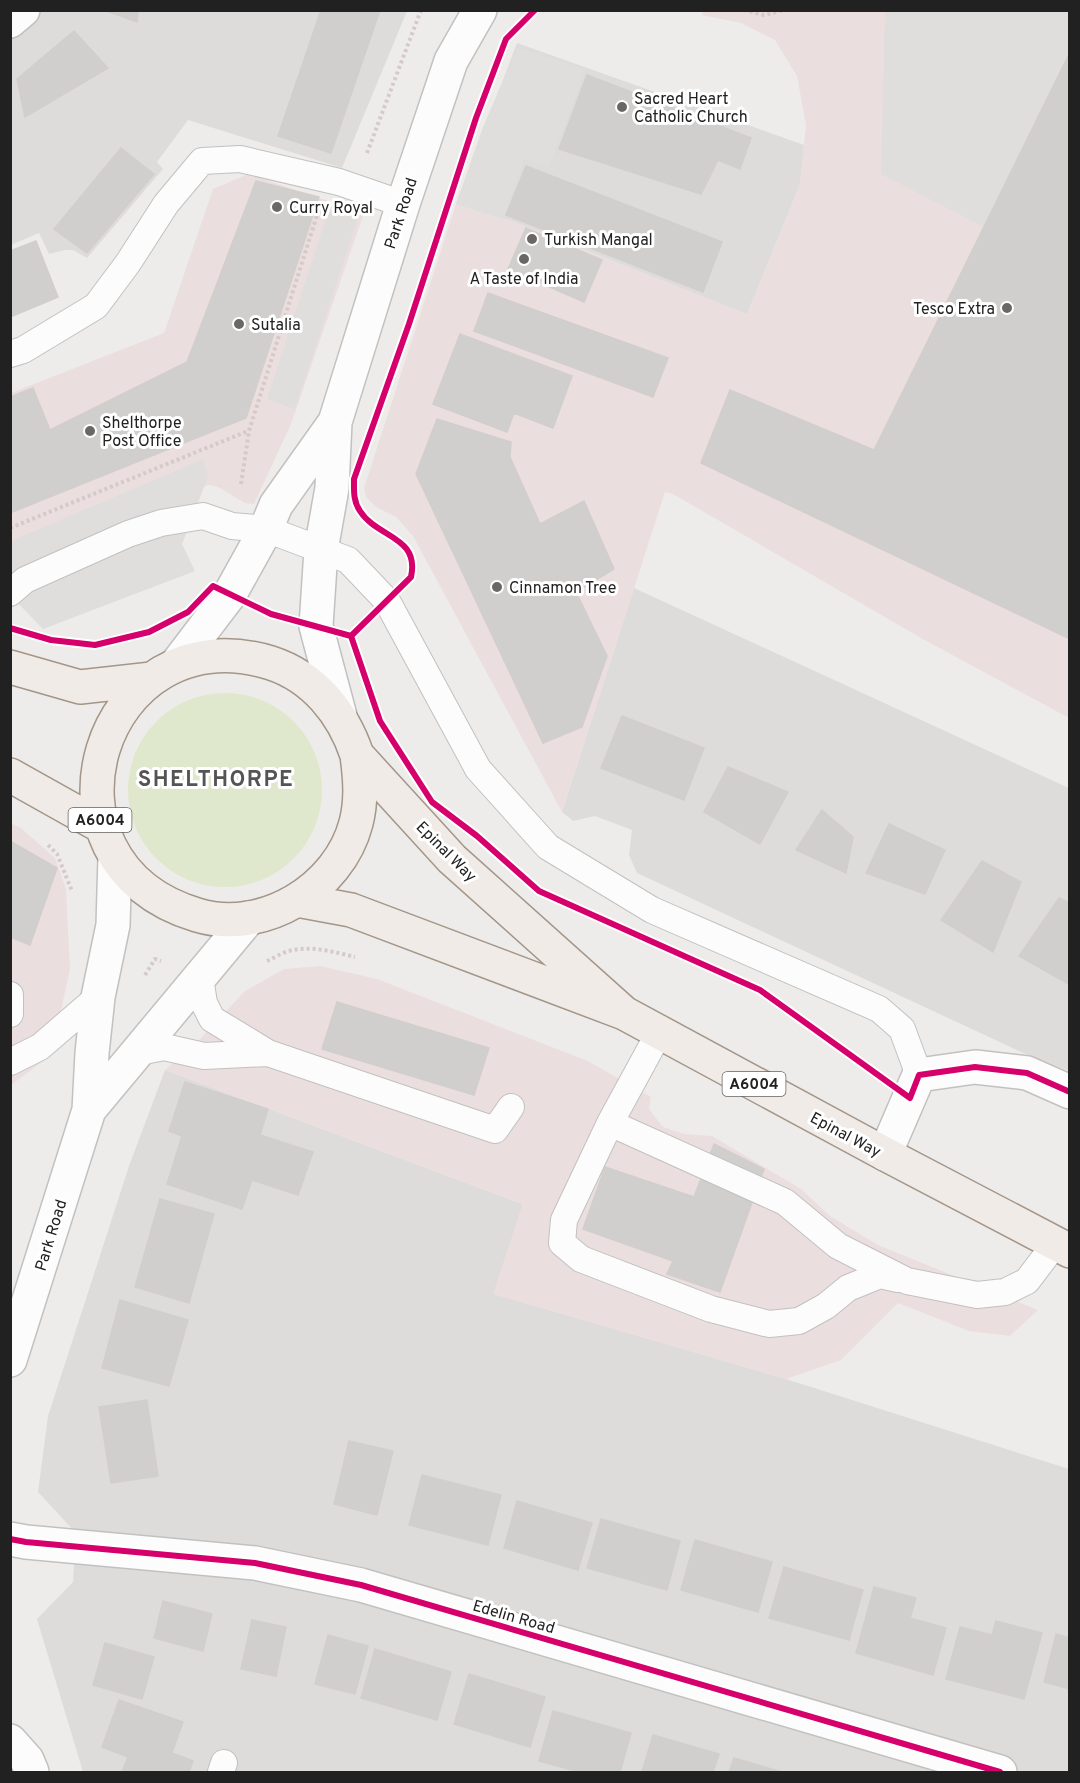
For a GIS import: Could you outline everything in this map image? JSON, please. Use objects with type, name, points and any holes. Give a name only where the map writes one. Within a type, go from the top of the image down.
[{"type":"main road","name":"A6004","points":[[10,667],[80,687],[164,672],[212,656],[249,657],[285,668],[316,688],[340,716],[350,735],[357,755],[361,789],[356,824],[342,855],[321,883],[297,900],[272,912],[249,918],[210,919],[173,908],[140,886],[115,856],[101,826],[96,785],[103,745],[122,708],[164,672]]},
{"type":"main road","name":"Epinal Way","points":[[357,755],[452,859],[624,1013]]},
{"type":"main road","name":"A6004","points":[[10,775],[101,826]]},
{"type":"main road","name":"Epinal Way","points":[[297,900],[351,910],[624,1013],[1062,1248]]},
{"type":"street","points":[[10,21],[17,18],[23,10]]},
{"type":"street","name":"Park Road","points":[[340,716],[316,626],[321,550],[332,488],[335,422],[403,204],[452,61],[480,10]]},
{"type":"street","name":"Park Road","points":[[164,672],[230,594],[266,529],[276,505],[335,422]]},
{"type":"street","name":"Park Road","points":[[10,1360],[89,1110],[98,997],[113,925],[115,856]]},
{"type":"street","name":"Park Road","points":[[89,1110],[249,918]]},
{"type":"street","points":[[885,1154],[919,1075],[975,1066],[1027,1073],[1070,1092]]},
{"type":"street","name":"Edelin Road","points":[[10,1539],[255,1563],[361,1585],[1000,1773]]},
{"type":"street","points":[[10,1741],[27,1760],[32,1773]]},
{"type":"lane","points":[[10,354],[23,351],[96,306],[128,263],[166,204],[202,161],[240,159],[339,182],[403,204]]},
{"type":"lane","points":[[10,593],[35,574],[128,534],[161,523],[203,516],[232,526],[266,529],[348,560],[387,601],[478,769],[548,847],[652,910],[879,1009],[902,1029],[919,1075]]},
{"type":"lane","points":[[201,978],[204,1003],[212,1019],[268,1053],[495,1130],[511,1107]]},
{"type":"lane","points":[[10,995],[10,1014]]},
{"type":"lane","points":[[10,1062],[40,1047],[98,997]]},
{"type":"lane","points":[[659,1033],[610,1123],[564,1220],[562,1243],[581,1259],[711,1309],[769,1324],[799,1321],[826,1306],[848,1288],[880,1275],[977,1295],[1005,1292],[1027,1281],[1062,1248]]},
{"type":"lane","points":[[139,1052],[164,1047],[204,1056],[268,1053]]},
{"type":"lane","points":[[610,1123],[785,1202],[838,1246],[907,1281]]},
{"type":"path","points":[[240,490],[249,431],[324,191],[361,170],[421,10]]},
{"type":"path","points":[[744,10],[764,15],[784,10]]},
{"type":"path","points":[[513,32],[535,11]]},
{"type":"path","points":[[10,528],[249,431]]},
{"type":"path","points":[[360,512],[409,551],[414,564],[411,577],[387,601]]},
{"type":"shaded area","points":[[11,11],[407,11],[342,168],[188,120],[157,162],[163,169],[87,258],[73,250],[49,254],[39,233],[11,245]]},
{"type":"shaded area","points":[[703,11],[1069,11],[1069,718],[921,638],[673,494],[665,492],[562,812],[413,536],[396,517],[376,507],[366,497],[364,488],[456,204],[512,221],[747,314],[800,184],[806,125],[797,76],[775,40],[741,23],[702,15]]},
{"type":"shaded area","points":[[885,11],[1069,11],[1069,52],[984,227],[881,174]]},
{"type":"shaded area","points":[[517,43],[804,145],[800,184],[747,314],[512,221],[456,204]]},
{"type":"shaded area","points":[[517,48],[586,69],[549,167],[524,159],[503,219],[456,204],[483,127]]},
{"type":"shaded area","points":[[248,174],[364,213],[291,424],[254,504],[245,503],[218,487],[210,485],[188,489],[11,557],[11,393],[164,333],[213,189]]},
{"type":"shaded area","points":[[329,209],[358,218],[295,409],[267,399]]},
{"type":"shaded area","points":[[203,459],[208,477],[182,544],[195,571],[43,629],[11,596],[11,541]]},
{"type":"shaded area","points":[[634,588],[1069,788],[1069,1071],[1021,1052],[637,873],[629,855],[632,830],[595,816],[573,821],[562,812]]},
{"type":"shaded area","points":[[10,823],[21,828],[55,858],[66,889],[70,969],[60,1015],[46,1059],[11,1085]]},
{"type":"shaded area","points":[[320,966],[377,979],[588,1061],[651,1097],[649,1109],[663,1127],[684,1134],[712,1136],[801,1189],[830,1216],[878,1245],[1038,1310],[1010,1336],[969,1331],[898,1303],[841,1360],[786,1379],[493,1294],[523,1204],[165,1070],[198,1041],[245,991],[284,969]]},
{"type":"shaded area","points":[[165,1070],[523,1204],[494,1294],[786,1379],[1069,1469],[1069,1772],[83,1772],[37,1619],[73,1582],[76,1533],[38,1492],[48,1416],[129,1166]]},
{"type":"green space","points":[[225,693],[253,697],[271,705],[286,715],[300,729],[318,762],[322,790],[318,818],[310,836],[300,851],[286,865],[253,883],[225,887],[197,883],[179,875],[164,865],[150,851],[132,818],[128,790],[132,762],[140,744],[150,729],[164,715],[197,697]]},
{"type":"building","points":[[104,10],[138,10],[137,22]]},
{"type":"building","points":[[321,10],[380,10],[331,153],[278,136]]},
{"type":"building","points":[[74,31],[108,68],[25,117],[17,79]]},
{"type":"building","name":"Tesco Extra","points":[[1070,52],[1070,639],[701,463],[730,390],[874,450]]},
{"type":"building","name":"Sacred Heart Catholic Church","points":[[587,75],[751,138],[740,169],[718,160],[701,194],[559,149]]},
{"type":"building","points":[[121,148],[154,174],[87,253],[54,229]]},
{"type":"building","points":[[526,166],[722,242],[703,292],[506,215]]},
{"type":"building","points":[[256,181],[319,197],[246,418],[10,513],[10,397],[33,388],[50,430],[187,362]]},
{"type":"building","points":[[526,228],[602,260],[584,302],[508,269]]},
{"type":"building","points":[[36,241],[58,297],[10,317],[10,251]]},
{"type":"building","points":[[488,293],[668,358],[653,397],[474,331]]},
{"type":"building","points":[[460,334],[572,376],[553,428],[514,413],[507,432],[433,404]]},
{"type":"building","points":[[437,419],[511,442],[510,457],[540,524],[584,501],[614,569],[576,592],[607,656],[582,727],[543,743],[416,474]]},
{"type":"building","points":[[622,716],[704,748],[684,800],[601,768]]},
{"type":"building","points":[[728,767],[788,792],[760,844],[704,812]]},
{"type":"building","points":[[822,810],[853,837],[846,873],[796,850]]},
{"type":"building","points":[[889,824],[945,850],[925,894],[866,873]]},
{"type":"building","points":[[10,841],[57,868],[30,945],[10,937]]},
{"type":"building","points":[[982,861],[1021,882],[993,952],[941,920]]},
{"type":"building","points":[[1059,898],[1070,903],[1070,985],[1019,956]]},
{"type":"building","points":[[337,1002],[489,1048],[474,1095],[322,1049]]},
{"type":"building","points":[[185,1082],[268,1109],[260,1135],[313,1152],[298,1195],[252,1180],[242,1209],[167,1184],[182,1136],[169,1131]]},
{"type":"building","points":[[714,1144],[764,1169],[720,1292],[667,1274],[673,1261],[583,1229],[605,1167],[694,1197]]},
{"type":"building","points":[[160,1199],[214,1214],[189,1303],[135,1287]]},
{"type":"building","points":[[120,1300],[188,1320],[169,1386],[102,1368]]},
{"type":"building","points":[[147,1400],[158,1476],[111,1483],[99,1407]]},
{"type":"building","points":[[349,1441],[393,1451],[377,1515],[334,1504]]},
{"type":"building","points":[[422,1475],[501,1495],[488,1545],[409,1525]]},
{"type":"building","points":[[517,1501],[592,1523],[578,1570],[504,1548]]},
{"type":"building","points":[[601,1519],[680,1541],[667,1590],[587,1568]]},
{"type":"building","points":[[695,1540],[772,1562],[758,1612],[681,1590]]},
{"type":"building","points":[[784,1567],[863,1590],[849,1640],[769,1618]]},
{"type":"building","points":[[874,1587],[916,1598],[910,1618],[946,1628],[933,1675],[856,1653]]},
{"type":"building","points":[[163,1601],[212,1614],[203,1651],[154,1638]]},
{"type":"building","points":[[252,1620],[286,1627],[276,1676],[241,1669]]},
{"type":"building","points":[[996,1621],[1042,1633],[1024,1699],[946,1679],[960,1627],[992,1635]]},
{"type":"building","points":[[1056,1634],[1070,1638],[1070,1689],[1044,1682]]},
{"type":"building","points":[[328,1635],[368,1646],[355,1694],[315,1684]]},
{"type":"building","points":[[105,1643],[154,1657],[142,1699],[93,1685]]},
{"type":"building","points":[[375,1649],[451,1672],[437,1720],[361,1698]]},
{"type":"building","points":[[469,1674],[545,1697],[530,1747],[454,1724]]},
{"type":"building","points":[[119,1700],[183,1722],[172,1753],[193,1761],[189,1772],[122,1772],[128,1757],[102,1747]]},
{"type":"building","points":[[553,1711],[631,1733],[620,1772],[579,1772],[539,1761]]},
{"type":"building","points":[[653,1735],[719,1754],[713,1772],[642,1772]]},
{"type":"building","points":[[734,1758],[782,1772],[729,1772]]},
{"type":"cycle path","points":[[351,636],[411,577],[412,564],[409,553],[403,545],[367,520],[360,511],[355,499],[354,479],[409,324],[476,118],[506,39],[535,10]]},
{"type":"cycle path","points":[[10,628],[51,640],[95,645],[149,632],[188,612],[213,586],[271,614],[351,636]]},
{"type":"cycle path","points":[[351,636],[380,721],[432,802],[477,836],[539,891],[760,990],[910,1098],[919,1075],[975,1067],[1027,1073],[1070,1092]]},
{"type":"cycle path","points":[[10,1539],[255,1563],[361,1585],[1000,1772]]},
{"type":"place","name":"Sacred Heart Catholic Church","points":[[622,107]]},
{"type":"place","name":"Curry Royal","points":[[277,207]]},
{"type":"place","name":"Turkish Mangal","points":[[532,239]]},
{"type":"place","name":"A Taste of India","points":[[524,259]]},
{"type":"place","name":"Tesco Extra","points":[[1007,308]]},
{"type":"place","name":"Sutalia","points":[[239,324]]},
{"type":"place","name":"Shelthorpe Post Office","points":[[90,431]]},
{"type":"place","name":"Cinnamon Tree","points":[[497,587]]},
{"type":"district","name":"SHELTHORPE","points":[[216,778]]}]
